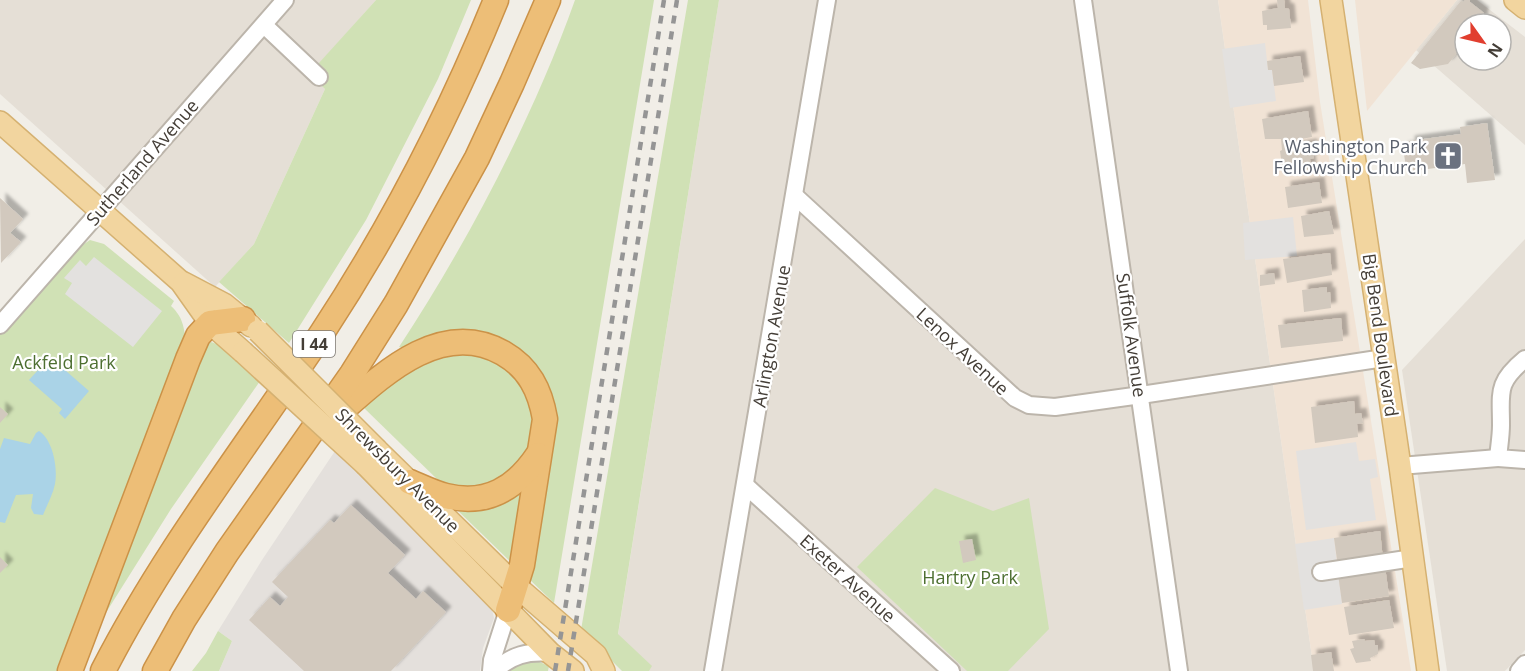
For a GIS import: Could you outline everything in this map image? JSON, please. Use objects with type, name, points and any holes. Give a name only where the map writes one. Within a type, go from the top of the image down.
[{"type":"highway","name":"I 44","points":[[103,671],[165,561],[322,332],[368,259],[408,189],[446,114],[496,0]]},
{"type":"highway","name":"I 44","points":[[155,671],[184,619],[227,552],[352,374],[396,304],[482,148],[548,0]]},
{"type":"highway","points":[[70,671],[198,336],[210,323],[250,325]]},
{"type":"highway","points":[[304,443],[386,373],[411,357],[439,345],[464,342],[492,346],[514,359],[531,376],[542,400],[545,419],[522,565],[508,610]]},
{"type":"highway","points":[[410,482],[446,496],[466,499],[489,497],[510,487],[527,472],[541,450]]},
{"type":"main road","name":"Big Bend Boulevard","points":[[1331,0],[1428,671]]},
{"type":"main road","points":[[1515,0],[1525,8]]},
{"type":"main road","name":"Shrewsbury Avenue","points":[[0,122],[181,282],[210,323],[243,352],[372,458],[410,482],[516,586],[597,655],[604,671]]},
{"type":"main road","name":"Shrewsbury Avenue","points":[[181,282],[224,304],[250,325],[508,610],[550,653],[573,671]]},
{"type":"street","name":"Sutherland Avenue","points":[[0,325],[285,0]]},
{"type":"street","name":"Arlington Avenue","points":[[713,671],[795,196],[826,0]]},
{"type":"street","name":"Suffolk Avenue","points":[[1083,0],[1179,671]]},
{"type":"street","points":[[264,25],[319,77]]},
{"type":"street","name":"Lenox Avenue","points":[[795,196],[1015,398],[1029,405],[1055,407],[1384,358]]},
{"type":"street","points":[[1498,458],[1502,388],[1514,368],[1525,359]]},
{"type":"street","points":[[1400,466],[1498,458],[1525,460]]},
{"type":"street","name":"Exeter Avenue","points":[[745,485],[951,671]]},
{"type":"street","points":[[1321,572],[1413,558]]},
{"type":"street","points":[[493,671],[492,660],[508,610]]},
{"type":"street","points":[[493,671],[514,656],[535,651],[550,653]]},
{"type":"street","points":[[1519,671],[1525,664]]},
{"type":"shaded area","points":[[0,0],[376,0],[310,74],[325,89],[254,244],[215,287],[0,94]]},
{"type":"shaded area","points":[[719,0],[1218,0],[1314,671],[649,671],[651,666],[618,635]]},
{"type":"shaded area","points":[[1218,0],[1308,0],[1320,102],[1411,671],[1314,671]]},
{"type":"shaded area","points":[[1355,0],[1457,0],[1367,111]]},
{"type":"shaded area","points":[[1457,0],[1477,0],[1493,12],[1453,12],[1453,72],[1513,72],[1513,28],[1525,37],[1525,145],[1416,50]]},
{"type":"shaded area","points":[[1265,43],[1268,70],[1272,70],[1276,101],[1230,108],[1222,49]]},
{"type":"shaded area","points":[[1293,217],[1297,256],[1245,260],[1243,223]]},
{"type":"shaded area","points":[[1525,239],[1525,650],[1505,671],[1447,671],[1402,370]]},
{"type":"shaded area","points":[[94,257],[162,311],[133,347],[65,294],[72,283],[64,278],[80,260],[86,266]]},
{"type":"shaded area","points":[[1356,442],[1359,461],[1375,459],[1378,477],[1370,479],[1376,520],[1306,530],[1296,451]]},
{"type":"shaded area","points":[[335,451],[401,512],[491,605],[494,618],[483,648],[480,671],[219,671],[232,641],[218,631],[262,560]]},
{"type":"shaded area","points":[[1334,538],[1342,604],[1304,610],[1295,544]]},
{"type":"green space","points":[[376,0],[471,0],[438,79],[366,220],[289,343],[219,282],[254,244],[325,89],[309,74]]},
{"type":"green space","points":[[575,0],[654,0],[554,603],[527,577],[552,426],[515,349],[407,349],[399,347],[450,265],[497,178],[539,89]]},
{"type":"green space","points":[[688,0],[719,0],[618,634],[652,666],[649,671],[622,671],[581,630]]},
{"type":"green space","name":"Ackfeld Park","points":[[90,240],[104,244],[174,301],[171,306],[182,323],[186,343],[64,671],[0,671],[0,321],[8,328],[81,246]]},
{"type":"green space","points":[[211,342],[225,348],[260,381],[171,509],[107,611],[102,608],[203,347]]},
{"type":"green space","points":[[475,352],[499,361],[518,376],[535,414],[526,460],[513,475],[471,492],[440,482],[363,407],[386,381],[434,356]]},
{"type":"green space","points":[[528,480],[514,565],[451,504]]},
{"type":"green space","name":"Hartry Park","points":[[935,488],[993,511],[1029,498],[1049,629],[1008,671],[967,671],[857,567]]},
{"type":"green space","points":[[218,631],[232,641],[219,671],[192,671],[206,653]]},
{"type":"green space","points":[[526,661],[537,661],[549,666],[548,671],[506,671]]},
{"type":"water","points":[[50,357],[89,391],[65,419],[59,413],[62,409],[29,380]]},
{"type":"water","points":[[39,431],[48,441],[55,463],[55,484],[50,500],[43,515],[34,514],[31,508],[33,494],[16,495],[5,523],[0,522],[0,449],[4,438],[30,444]]},
{"type":"building","points":[[1277,0],[1284,0],[1285,8],[1289,9],[1291,28],[1267,30],[1267,25],[1263,25],[1262,11],[1278,8]]},
{"type":"building","points":[[1470,0],[1483,12],[1453,12],[1453,58],[1448,64],[1420,69],[1411,63],[1461,1]]},
{"type":"building","points":[[1300,56],[1304,82],[1274,86],[1272,70],[1268,70],[1267,61]]},
{"type":"building","points":[[1308,111],[1312,137],[1290,141],[1291,145],[1287,145],[1287,148],[1312,144],[1314,158],[1310,159],[1311,169],[1283,174],[1281,139],[1265,139],[1262,119]]},
{"type":"building","name":"Washington Park Fellowship Church","points":[[1487,123],[1495,180],[1467,183],[1465,164],[1413,171],[1413,167],[1406,168],[1403,147],[1410,146],[1409,141],[1461,134],[1460,127]]},
{"type":"building","points":[[1319,182],[1322,203],[1288,208],[1285,187]]},
{"type":"building","points":[[0,198],[23,219],[10,233],[21,242],[1,263]]},
{"type":"building","points":[[1329,211],[1334,234],[1304,237],[1301,216]]},
{"type":"building","points":[[1330,253],[1332,275],[1287,283],[1283,259]]},
{"type":"building","points":[[1274,273],[1275,284],[1260,286],[1260,275]]},
{"type":"building","points":[[1327,287],[1327,293],[1330,292],[1331,308],[1304,312],[1302,290]]},
{"type":"building","points":[[1341,318],[1343,341],[1281,348],[1278,325]]},
{"type":"building","points":[[1354,401],[1355,414],[1361,413],[1363,423],[1357,424],[1358,437],[1315,443],[1311,407]]},
{"type":"building","points":[[0,407],[8,414],[0,423]]},
{"type":"building","points":[[351,505],[405,555],[388,573],[416,599],[423,591],[446,612],[391,671],[304,671],[249,620],[270,597],[280,606],[288,597],[272,582],[330,520],[334,523]]},
{"type":"building","points":[[1380,531],[1383,560],[1338,567],[1334,538]]},
{"type":"building","points":[[972,539],[976,560],[963,563],[959,541]]},
{"type":"building","points":[[0,557],[8,565],[0,573]]},
{"type":"building","points":[[1385,567],[1389,596],[1342,603],[1338,574]]},
{"type":"building","points":[[1389,600],[1394,628],[1349,635],[1344,607]]},
{"type":"building","points":[[1364,639],[1365,641],[1374,640],[1375,645],[1378,645],[1378,654],[1370,658],[1371,661],[1356,663],[1350,649],[1354,648],[1352,641]]},
{"type":"building","points":[[1331,652],[1334,671],[1313,671],[1311,655]]},
{"type":"railway","points":[[555,671],[664,0]]},
{"type":"railway","points":[[568,671],[677,0]]},
{"type":"place","name":"Washington Park Fellowship Church","points":[[1448,156]]}]
